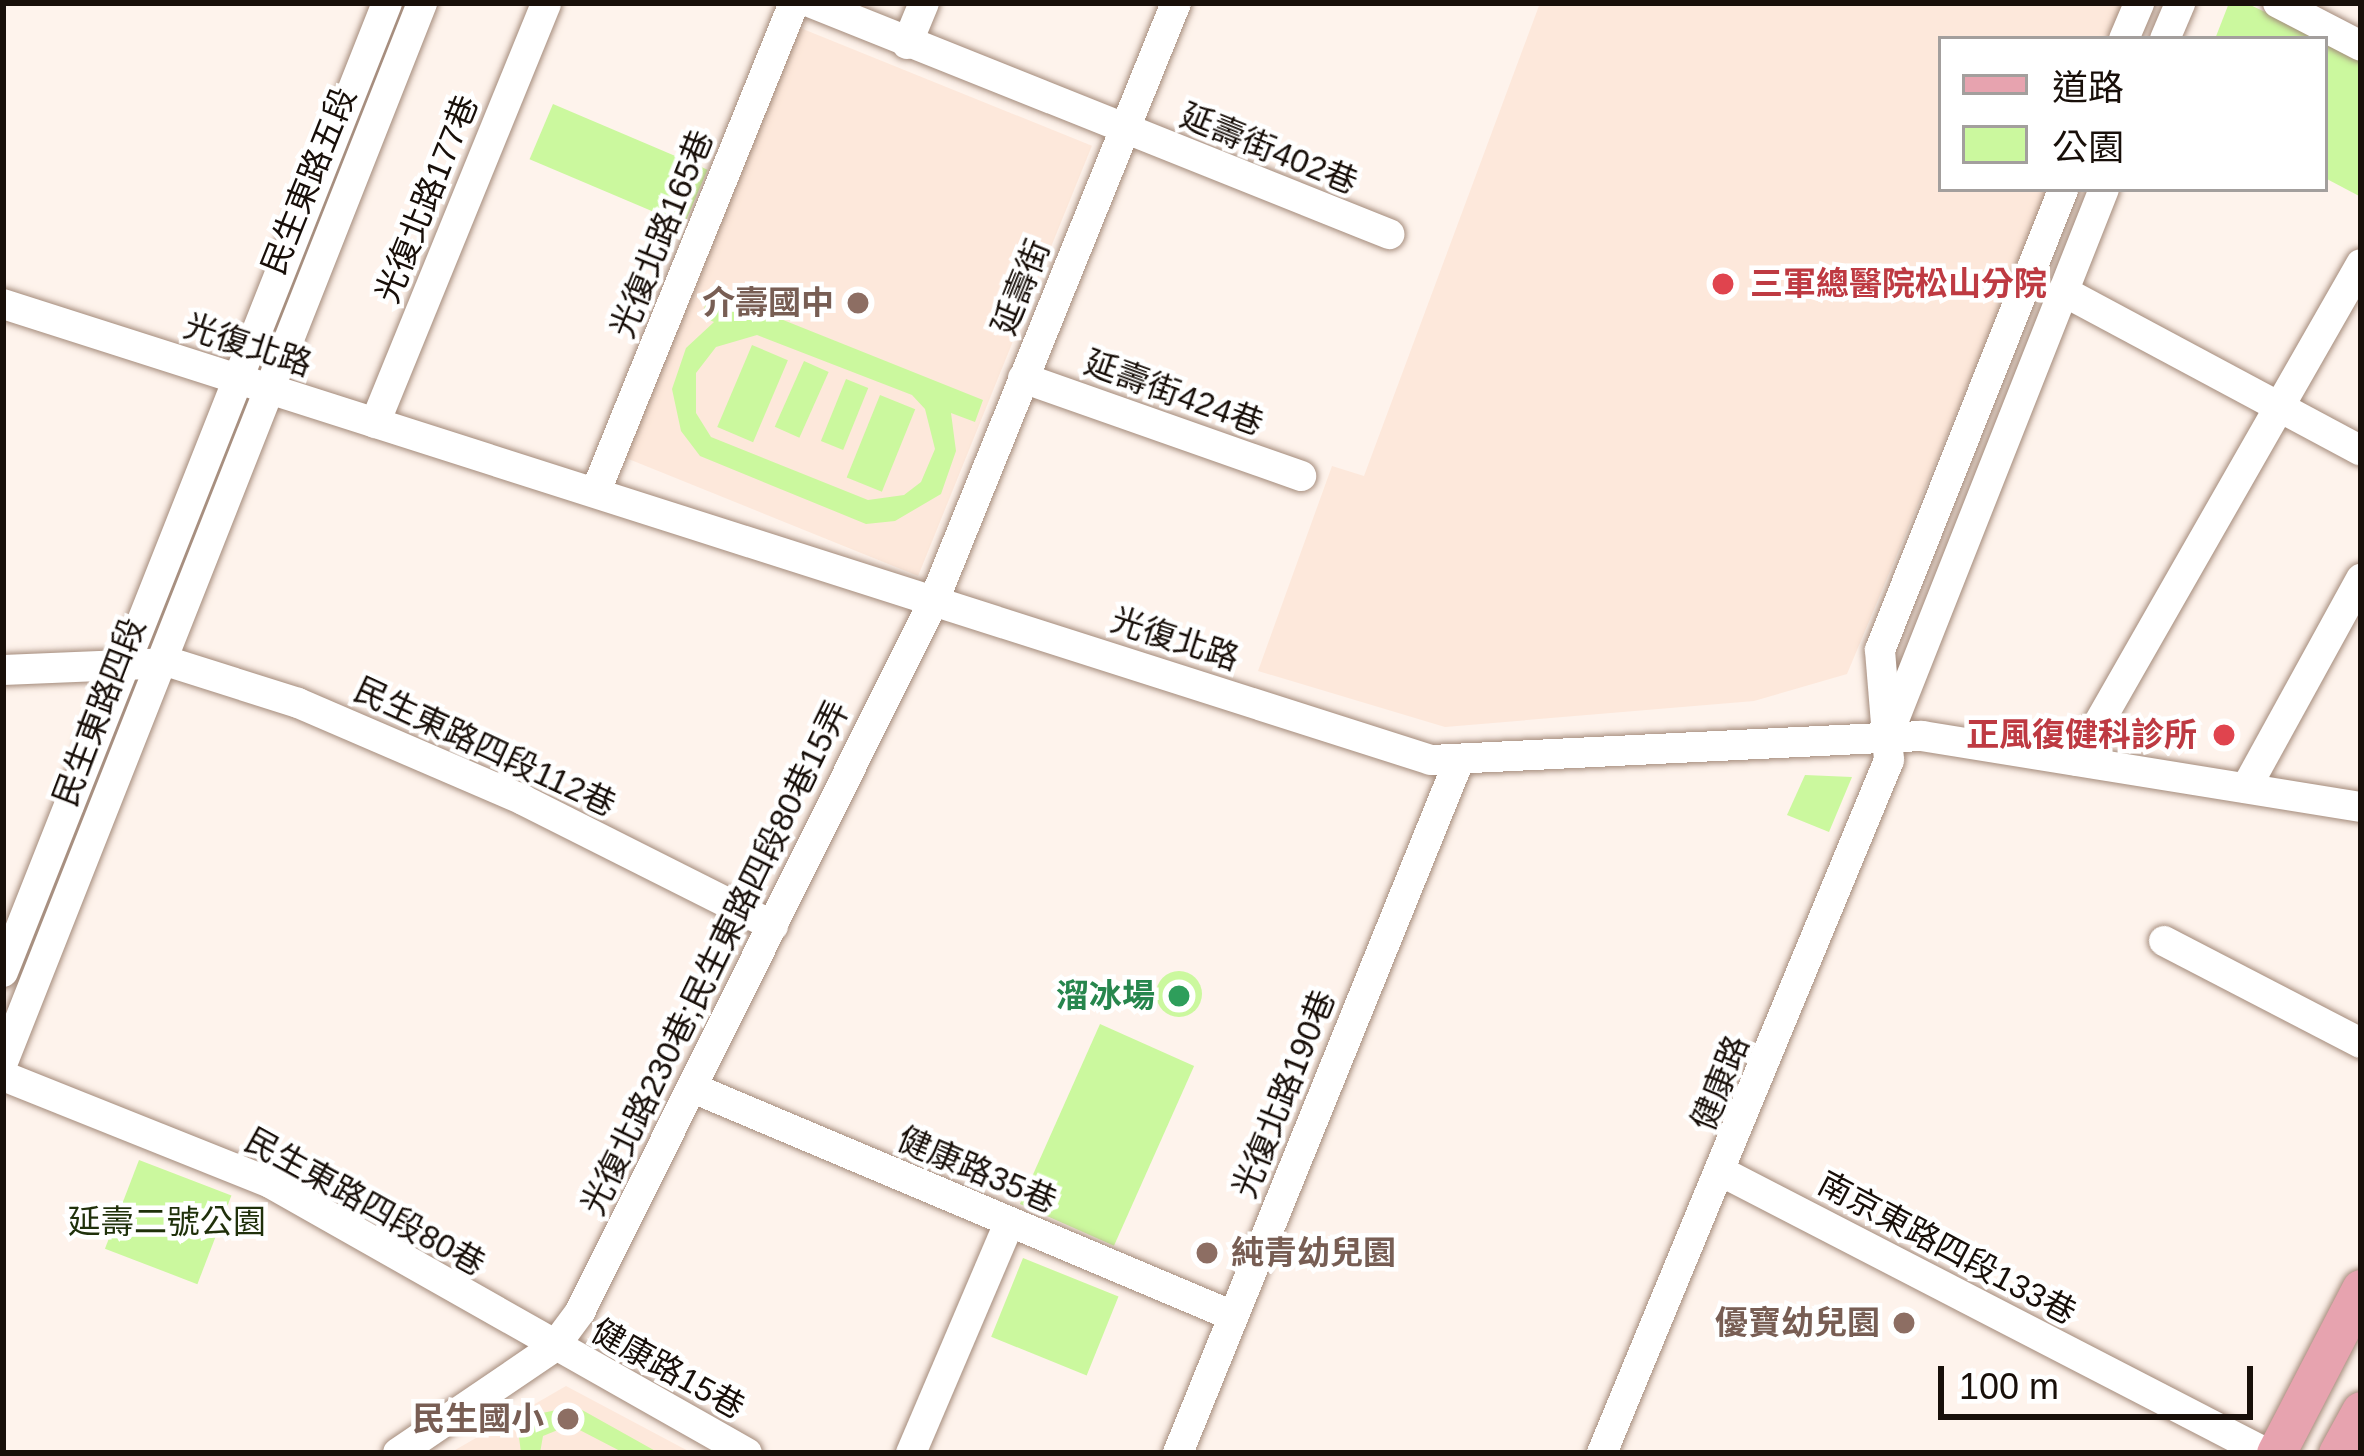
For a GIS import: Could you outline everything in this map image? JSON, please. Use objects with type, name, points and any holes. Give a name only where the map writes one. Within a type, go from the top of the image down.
[{"type":"main road","points":[[2276,1453],[2361,1289]]},
{"type":"main road","points":[[2338,1453],[2361,1411]]},
{"type":"street","name":"民生東路五段","points":[[249,383],[387,3]]},
{"type":"street","name":"民生東路五段","points":[[249,383],[422,3]]},
{"type":"street","name":"光復北路177巷","points":[[375,423],[547,3]]},
{"type":"street","name":"光復北路165巷","points":[[596,491],[794,3]]},
{"type":"street","name":"延壽街402巷","points":[[812,3],[1389,234]]},
{"type":"street","points":[[908,44],[924,3]]},
{"type":"street","name":"延壽街","points":[[935,598],[1176,3]]},
{"type":"street","points":[[2125,36],[2139,3]]},
{"type":"street","points":[[2166,36],[2180,3]]},
{"type":"street","points":[[2278,3],[2324,14],[2361,46]]},
{"type":"street","name":"健康路","points":[[1602,1453],[1889,760],[1880,650],[2062,192]]},
{"type":"street","name":"健康路","points":[[1888,735],[2103,192]]},
{"type":"street","points":[[2077,761],[2275,405],[2361,264]]},
{"type":"street","points":[[2063,291],[2361,451]]},
{"type":"street","name":"光復北路","points":[[3,304],[1458,763],[1888,735],[2361,806]]},
{"type":"street","name":"延壽街424巷","points":[[1023,378],[1301,476]]},
{"type":"street","name":"民生東路四段","points":[[3,1062],[157,664],[249,383]]},
{"type":"street","name":"民生東路四段","points":[[3,972],[121,665],[249,383]]},
{"type":"street","points":[[2246,788],[2361,579]]},
{"type":"street","name":"光復北路230巷;民生東路四段80巷15弄","points":[[554,1347],[693,1088],[935,598]]},
{"type":"street","name":"民生東路四段112巷","points":[[3,670],[157,664],[298,703],[414,749],[773,926]]},
{"type":"street","name":"光復北路190巷","points":[[1178,1453],[1458,763]]},
{"type":"street","points":[[2164,941],[2361,1043]]},
{"type":"street","name":"民生東路四段80巷","points":[[3,1076],[270,1183],[554,1347]]},
{"type":"street","name":"健康路35巷","points":[[693,1088],[1233,1316]]},
{"type":"street","name":"南京東路四段133巷","points":[[1722,1172],[2266,1453]]},
{"type":"street","points":[[911,1453],[1009,1223]]},
{"type":"street","points":[[398,1453],[554,1347]]},
{"type":"street","name":"健康路15巷","points":[[554,1347],[747,1453]]},
{"type":"shaded area","name":"三軍總醫院松山分院","points":[[1540,3],[2128,3],[2114,36],[1938,36],[1938,192],[2049,192],[1847,674],[1754,701],[1445,727],[1258,671],[1332,466],[1364,476]]},
{"type":"shaded area","name":"介壽國中","points":[[798,27],[1092,146],[918,576],[624,457]]},
{"type":"shaded area","name":"民生國小","points":[[566,1386],[692,1453],[450,1453]]},
{"type":"green space","points":[[2229,3],[2246,3],[2317,36],[2216,36]]},
{"type":"green space","points":[[2328,41],[2361,57],[2361,197],[2328,180]]},
{"type":"green space","points":[[553,104],[708,170],[684,225],[530,159]]},
{"type":"green space","points":[[711,291],[983,400],[975,422],[951,413],[956,451],[941,494],[895,521],[866,524],[700,456],[681,431],[672,389],[686,348],[714,322],[701,316]],"holes":[[[757,335],[912,395],[925,409],[935,449],[921,482],[904,495],[868,500],[711,437],[696,413],[696,373],[716,347]]]},
{"type":"green space","points":[[752,345],[788,360],[753,442],[717,427]]},
{"type":"green space","points":[[804,361],[829,372],[799,438],[775,427]]},
{"type":"green space","points":[[846,379],[868,388],[843,450],[821,441]]},
{"type":"green space","points":[[880,395],[915,409],[882,492],[847,478]]},
{"type":"green space","points":[[1805,775],[1852,777],[1829,832],[1787,815]]},
{"type":"green space","name":"溜冰場","points":[[1179,971],[1195,978],[1202,994],[1195,1010],[1179,1017],[1163,1010],[1156,994],[1163,978]]},
{"type":"green space","points":[[1100,1024],[1194,1066],[1114,1246],[1020,1204]]},
{"type":"green space","name":"延壽二號公園","points":[[139,1160],[231,1195],[197,1284],[105,1249]]},
{"type":"green space","points":[[1023,1258],[1118,1297],[1087,1375],[991,1337]]},
{"type":"green space","points":[[575,1406],[659,1453],[624,1453],[570,1425],[543,1436],[540,1453],[521,1453],[519,1437],[533,1415]]},
{"type":"place","name":"三軍總醫院松山分院","points":[[1723,284]]},
{"type":"place","name":"介壽國中","points":[[858,303]]},
{"type":"place","name":"正風復健科診所","points":[[2224,735]]},
{"type":"place","name":"溜冰場","points":[[1179,996]]},
{"type":"place","name":"純青幼兒園","points":[[1207,1253]]},
{"type":"place","name":"優寶幼兒園","points":[[1904,1323]]},
{"type":"place","name":"民生國小","points":[[568,1419]]}]
